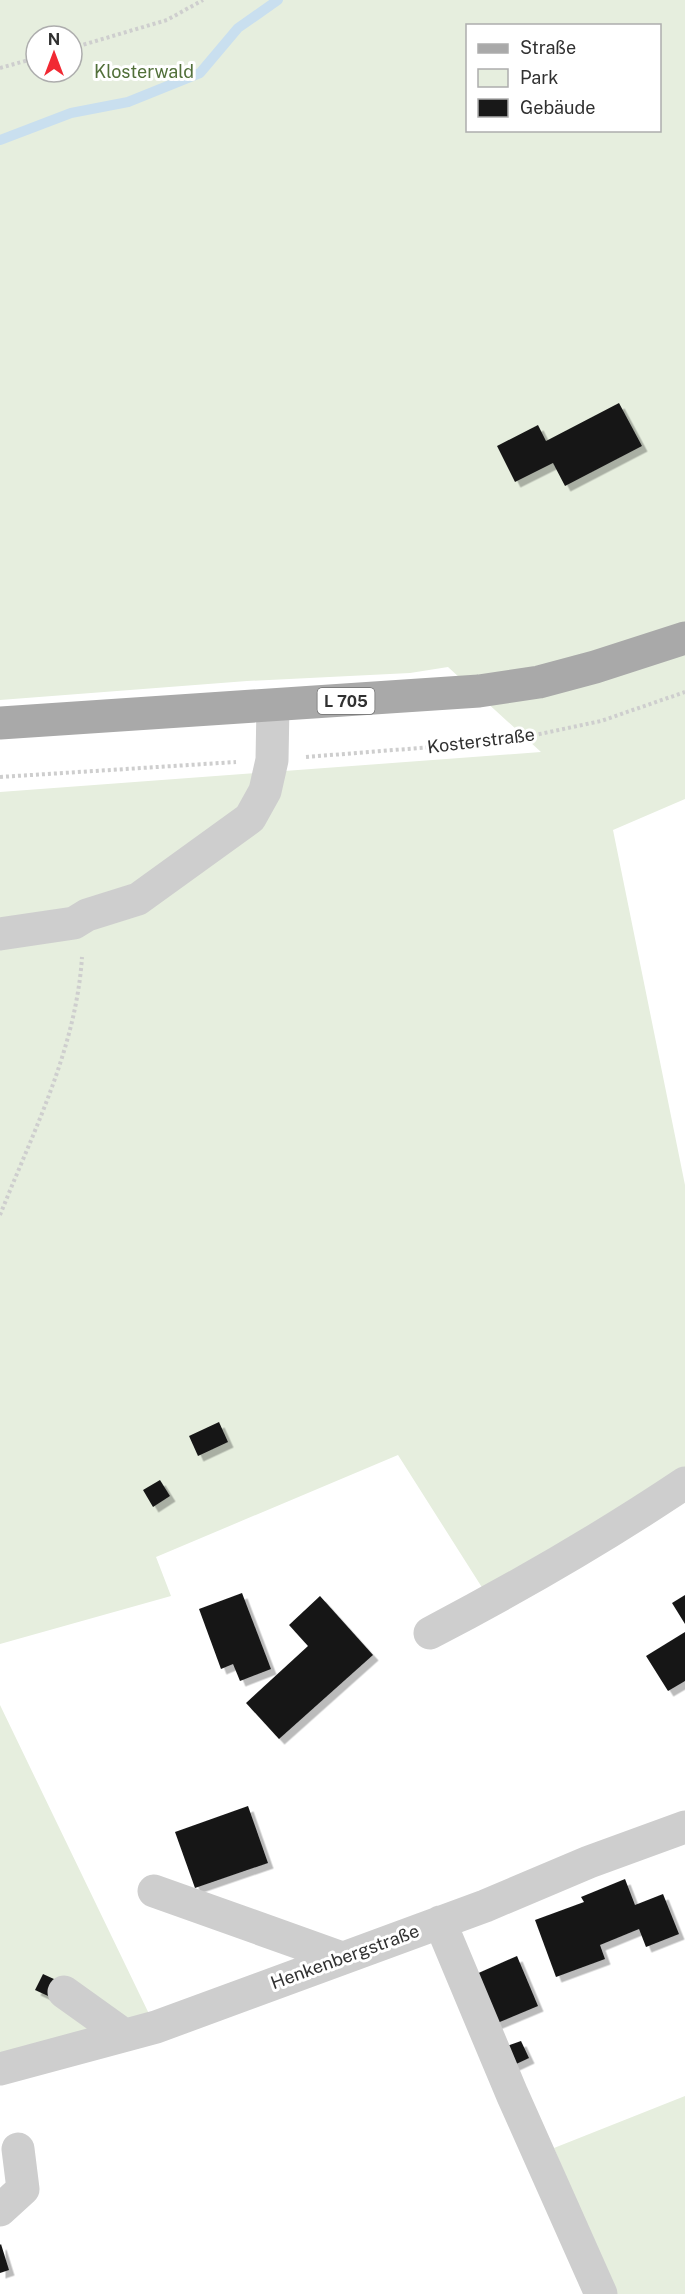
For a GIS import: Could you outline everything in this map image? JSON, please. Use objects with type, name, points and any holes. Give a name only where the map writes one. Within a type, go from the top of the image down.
[{"type":"main road","name":"L 705","points":[[0,723],[479,691],[539,682],[685,638]]},
{"type":"street","points":[[0,934],[74,923],[87,915],[138,899],[250,818],[265,791],[272,760],[273,706]]},
{"type":"street","points":[[430,1633],[520,1586],[685,1483]]},
{"type":"street","name":"Henkenbergstraße","points":[[0,2069],[156,2027],[485,1906],[589,1862],[685,1827]]},
{"type":"street","points":[[154,1891],[342,1958]]},
{"type":"street","points":[[440,1922],[600,2294]]},
{"type":"street","points":[[64,1992],[124,2035]]},
{"type":"street","points":[[0,2210],[22,2189],[18,2149]]},
{"type":"path","points":[[84,44],[168,20],[203,0]]},
{"type":"path","points":[[0,68],[24,61]]},
{"type":"path","name":"Kosterstraße","points":[[0,777],[272,760],[507,741],[601,721],[685,692]]},
{"type":"path","points":[[0,1215],[42,1119],[63,1054],[81,982],[87,915]]},
{"type":"green space","name":"Klosterwald","points":[[0,0],[685,0],[685,799],[613,830],[685,1185],[685,1468],[483,1589],[398,1455],[156,1557],[171,1596],[0,1644],[0,792],[541,752],[448,667],[410,673],[247,681],[0,700]]},
{"type":"green space","points":[[0,1705],[152,2020],[0,2061]]},
{"type":"green space","points":[[685,2096],[685,2294],[616,2294],[554,2148]]},
{"type":"building","points":[[619,403],[642,446],[565,486],[553,463],[515,482],[497,446],[538,425],[546,441]]},
{"type":"building","points":[[219,1422],[228,1442],[198,1456],[189,1436]]},
{"type":"building","points":[[160,1480],[170,1496],[153,1507],[143,1490]]},
{"type":"building","points":[[242,1593],[271,1669],[240,1681],[233,1664],[221,1669],[199,1609]]},
{"type":"building","points":[[685,1595],[685,1624],[672,1603]]},
{"type":"building","points":[[320,1596],[373,1655],[279,1739],[246,1703],[308,1646],[289,1625]]},
{"type":"building","points":[[685,1632],[685,1681],[668,1691],[646,1656]]},
{"type":"building","points":[[248,1806],[268,1863],[195,1888],[175,1832]]},
{"type":"building","points":[[625,1879],[635,1905],[663,1894],[679,1934],[646,1947],[639,1929],[600,1945],[605,1959],[556,1977],[535,1920],[584,1902],[581,1897]]},
{"type":"building","points":[[517,1956],[538,2006],[495,2024],[474,1975]]},
{"type":"building","points":[[43,1974],[67,1985],[59,2001],[35,1990]]},
{"type":"building","points":[[521,2041],[529,2058],[512,2066],[504,2047]]},
{"type":"building","points":[[0,2245],[9,2270],[0,2273]]},
{"type":"waterway","points":[[0,140],[71,113],[128,102],[200,73],[238,28],[278,0]]}]
